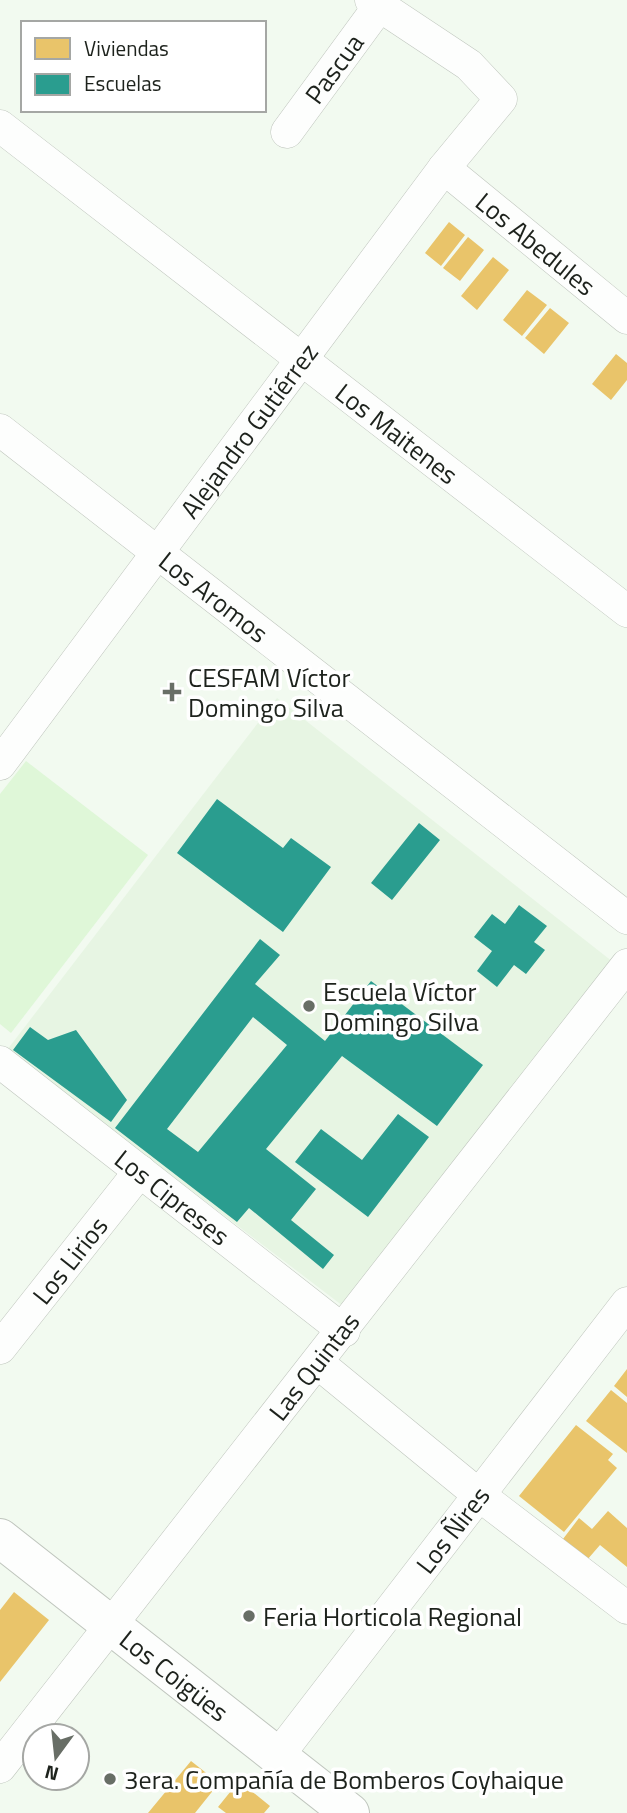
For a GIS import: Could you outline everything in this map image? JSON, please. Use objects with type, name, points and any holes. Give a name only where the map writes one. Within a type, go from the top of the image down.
[{"type":"main road","name":"Los Coigües","points":[[0,1538],[349,1813]]},
{"type":"street","name":"Alejandro Gutiérrez","points":[[3,753],[159,551],[444,168],[501,99],[469,65],[376,3]]},
{"type":"street","name":"Pascua","points":[[287,132],[376,3]]},
{"type":"street","name":"Los Maitenes","points":[[0,126],[300,362],[627,611]]},
{"type":"street","name":"Los Abedules","points":[[444,168],[627,318]]},
{"type":"street","name":"Los Aromos","points":[[0,430],[159,551],[627,918]]},
{"type":"street","name":"Las Quintas","points":[[0,1767],[344,1331],[627,965]]},
{"type":"street","name":"Los Cipreses","points":[[0,1062],[344,1331]]},
{"type":"street","name":"Los Lirios","points":[[0,1348],[140,1171]]},
{"type":"street","name":"Los Ñires","points":[[277,1757],[627,1303]]},
{"type":"street","points":[[318,1363],[479,1495],[627,1608]]},
{"type":"shaded area","name":"Escuela Víctor Domingo Silva","points":[[277,698],[613,962],[343,1306],[7,1050]]},
{"type":"green space","points":[[26,761],[148,855],[11,1033],[0,1024],[0,794]]},
{"type":"building: Viviendas","points":[[449,222],[465,235],[441,266],[425,253]]},
{"type":"building: Viviendas","points":[[468,237],[484,250],[460,281],[443,268]]},
{"type":"building: Viviendas","points":[[493,257],[509,270],[477,310],[461,296]]},
{"type":"building: Viviendas","points":[[527,290],[547,305],[522,336],[503,320]]},
{"type":"building: Viviendas","points":[[550,308],[569,323],[544,354],[525,338]]},
{"type":"building: Viviendas","points":[[616,354],[627,363],[627,380],[611,400],[592,384]]},
{"type":"building: Viviendas","points":[[627,1369],[627,1397],[614,1386]]},
{"type":"building: Viviendas","points":[[611,1390],[627,1403],[627,1453],[586,1421]]},
{"type":"building: Viviendas","points":[[576,1425],[613,1454],[608,1460],[617,1468],[564,1532],[519,1496]]},
{"type":"building: Viviendas","points":[[608,1511],[627,1528],[627,1567],[600,1545],[587,1560],[563,1539],[579,1518],[592,1529]]},
{"type":"building: Viviendas","points":[[14,1592],[49,1620],[0,1682],[0,1610]]},
{"type":"building: Viviendas","points":[[191,1761],[219,1783],[195,1813],[148,1813]]},
{"type":"building: Viviendas","points":[[239,1781],[270,1806],[264,1813],[226,1813],[218,1807]]},
{"type":"building: Escuelas","points":[[217,799],[283,848],[291,838],[331,867],[283,932],[177,853]]},
{"type":"building: Escuelas","points":[[419,823],[440,840],[392,900],[371,883]]},
{"type":"building: Escuelas","points":[[519,905],[547,926],[534,942],[545,950],[526,974],[514,965],[497,987],[477,971],[492,951],[474,937],[492,914],[505,924]]},
{"type":"building: Escuelas","points":[[260,939],[280,955],[255,984],[325,1041],[371,981],[483,1065],[437,1126],[342,1056],[266,1149],[316,1189],[291,1220],[334,1255],[323,1269],[249,1208],[237,1222],[115,1128]],"holes":[[[253,1017],[287,1045],[198,1152],[167,1129]]]},
{"type":"building: Escuelas","points":[[30,1027],[48,1040],[76,1030],[127,1100],[111,1122],[13,1050]]},
{"type":"building: Escuelas","points":[[398,1114],[429,1137],[368,1217],[295,1162],[321,1129],[362,1160]]},
{"type":"place","name":"CESFAM Víctor Domingo Silva","points":[[172,692]]},
{"type":"place","name":"Escuela Víctor Domingo Silva","points":[[309,1006]]},
{"type":"place","name":"Feria Horticola Regional","points":[[249,1616]]},
{"type":"place","name":"3era. Compañía de Bomberos Coyhaique","points":[[110,1779]]}]
